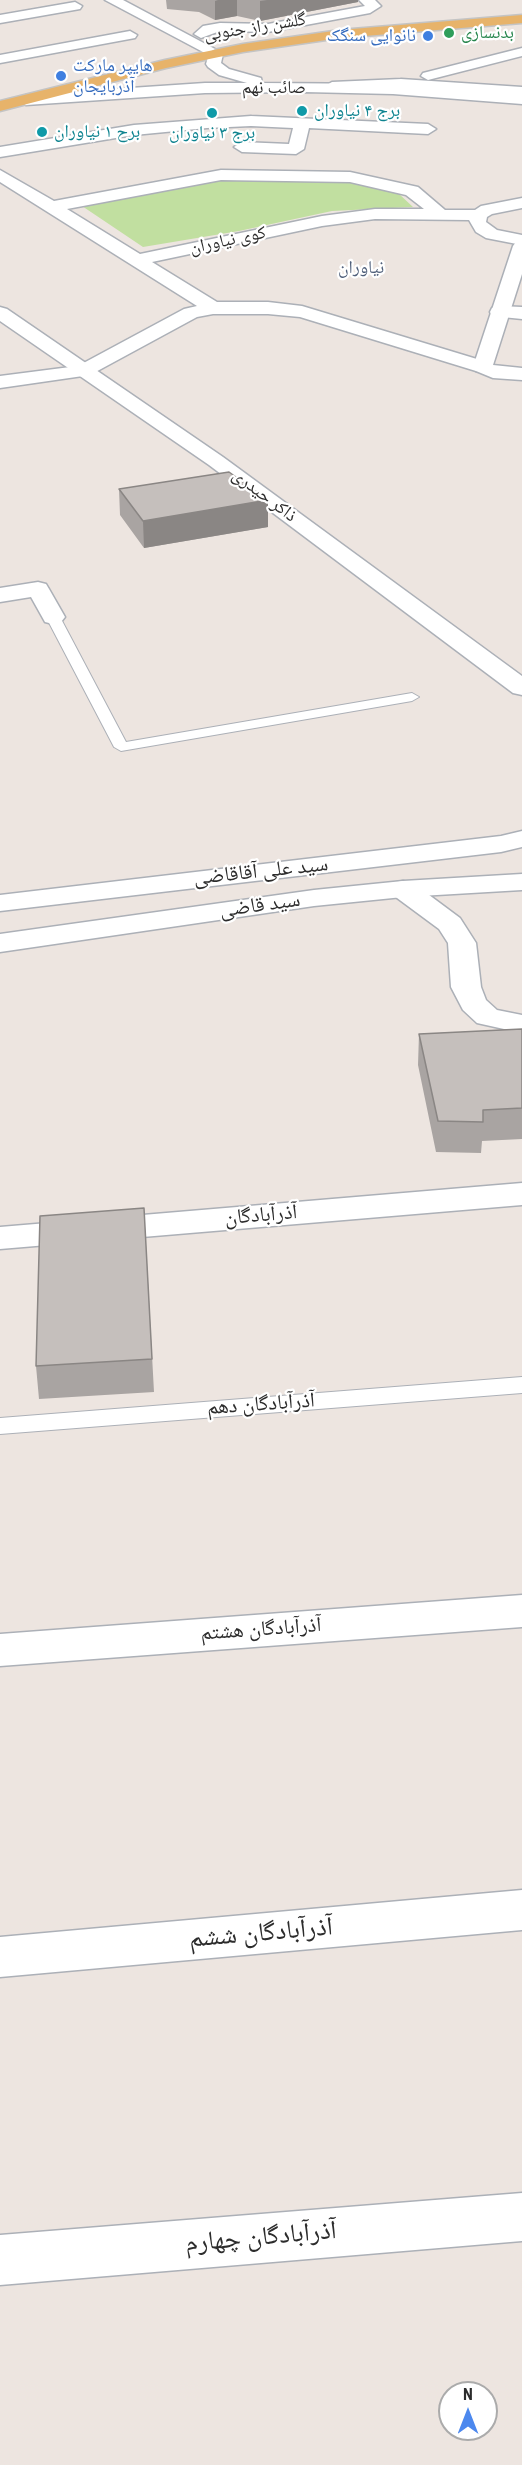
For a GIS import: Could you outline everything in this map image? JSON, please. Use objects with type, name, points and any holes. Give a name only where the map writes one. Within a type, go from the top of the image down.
[{"type":"main road","name":"گلشن راز جنوبی","points":[[0,98],[216,50],[336,30],[522,14]]},
{"type":"main road","name":"گلشن راز جنوبی","points":[[0,106],[216,50],[340,34],[522,19]]},
{"type":"street","points":[[112,0],[216,50]]},
{"type":"street","points":[[131,0],[201,34],[216,50]]},
{"type":"street","points":[[201,34],[208,29],[220,27],[268,28],[370,9],[374,6],[366,0]]},
{"type":"street","points":[[0,19],[75,6]]},
{"type":"street","points":[[0,58],[130,35]]},
{"type":"street","points":[[216,50],[213,64],[224,72],[249,80],[305,87],[400,83],[522,92]]},
{"type":"street","points":[[400,83],[522,52]]},
{"type":"street","name":"صائب نهم","points":[[26,100],[205,88],[305,87],[393,89],[522,99]]},
{"type":"street","points":[[0,152],[101,134],[170,126],[251,121],[428,129]]},
{"type":"street","points":[[242,147],[296,149],[303,123]]},
{"type":"street","points":[[0,174],[213,308]]},
{"type":"street","points":[[51,207],[221,175],[350,177],[412,191],[440,214]]},
{"type":"street","points":[[522,203],[501,206],[479,215],[477,222],[492,234],[522,240]]},
{"type":"street","name":"کوی نیاوران","points":[[137,260],[322,221],[375,214],[479,215]]},
{"type":"street","points":[[483,367],[522,246]]},
{"type":"street","points":[[0,382],[83,371],[190,313],[213,308],[268,308],[302,312],[493,372],[522,374]]},
{"type":"street","points":[[499,312],[522,313]]},
{"type":"street","name":"ذاکر حیدری","points":[[0,313],[216,461],[522,688]]},
{"type":"street","points":[[0,595],[38,590],[53,617]]},
{"type":"street","name":"سید علی آقاقاضی","points":[[0,903],[392,857],[522,839]]},
{"type":"street","points":[[392,857],[403,889],[450,924],[462,944],[466,987],[473,1004],[487,1017],[522,1024]]},
{"type":"street","name":"سید قاضی","points":[[0,943],[314,898],[403,889],[522,882]]},
{"type":"street","name":"آذرآبادگان","points":[[0,1238],[522,1194]]},
{"type":"street","name":"آذرآبادگان هشتم","points":[[0,1650],[522,1611]]},
{"type":"street","name":"آذرآبادگان ششم","points":[[0,1958],[522,1910]]},
{"type":"street","name":"آذرآبادگان چهارم","points":[[0,2260],[522,2217]]},
{"type":"lane","points":[[53,617],[121,747],[412,697]]},
{"type":"lane","name":"آذرآبادگان دهم","points":[[0,1426],[522,1385]]},
{"type":"green space","points":[[224,179],[346,181],[398,193],[413,207],[332,211],[239,231],[143,247],[82,206]]},
{"type":"building","points":[[229,472],[268,500],[143,521],[119,489]]},
{"type":"building","points":[[522,1029],[522,1108],[483,1110],[483,1122],[438,1121],[419,1034]]},
{"type":"building","points":[[144,1208],[152,1359],[36,1366],[40,1216]]},
{"type":"place","name":"بدنسازی","points":[[449,33]]},
{"type":"place","name":"نانوایی سنگک","points":[[428,36]]},
{"type":"place","name":"هایپر مارکت آذربایجان","points":[[61,76]]},
{"type":"place","name":"برج ۴ نیاوران","points":[[302,111]]},
{"type":"place","name":"برج ۳ نیاوران","points":[[212,113]]},
{"type":"place","name":"برح ۱ نیاوران","points":[[42,132]]},
{"type":"district","name":"نیاوران","points":[[361,268]]}]
